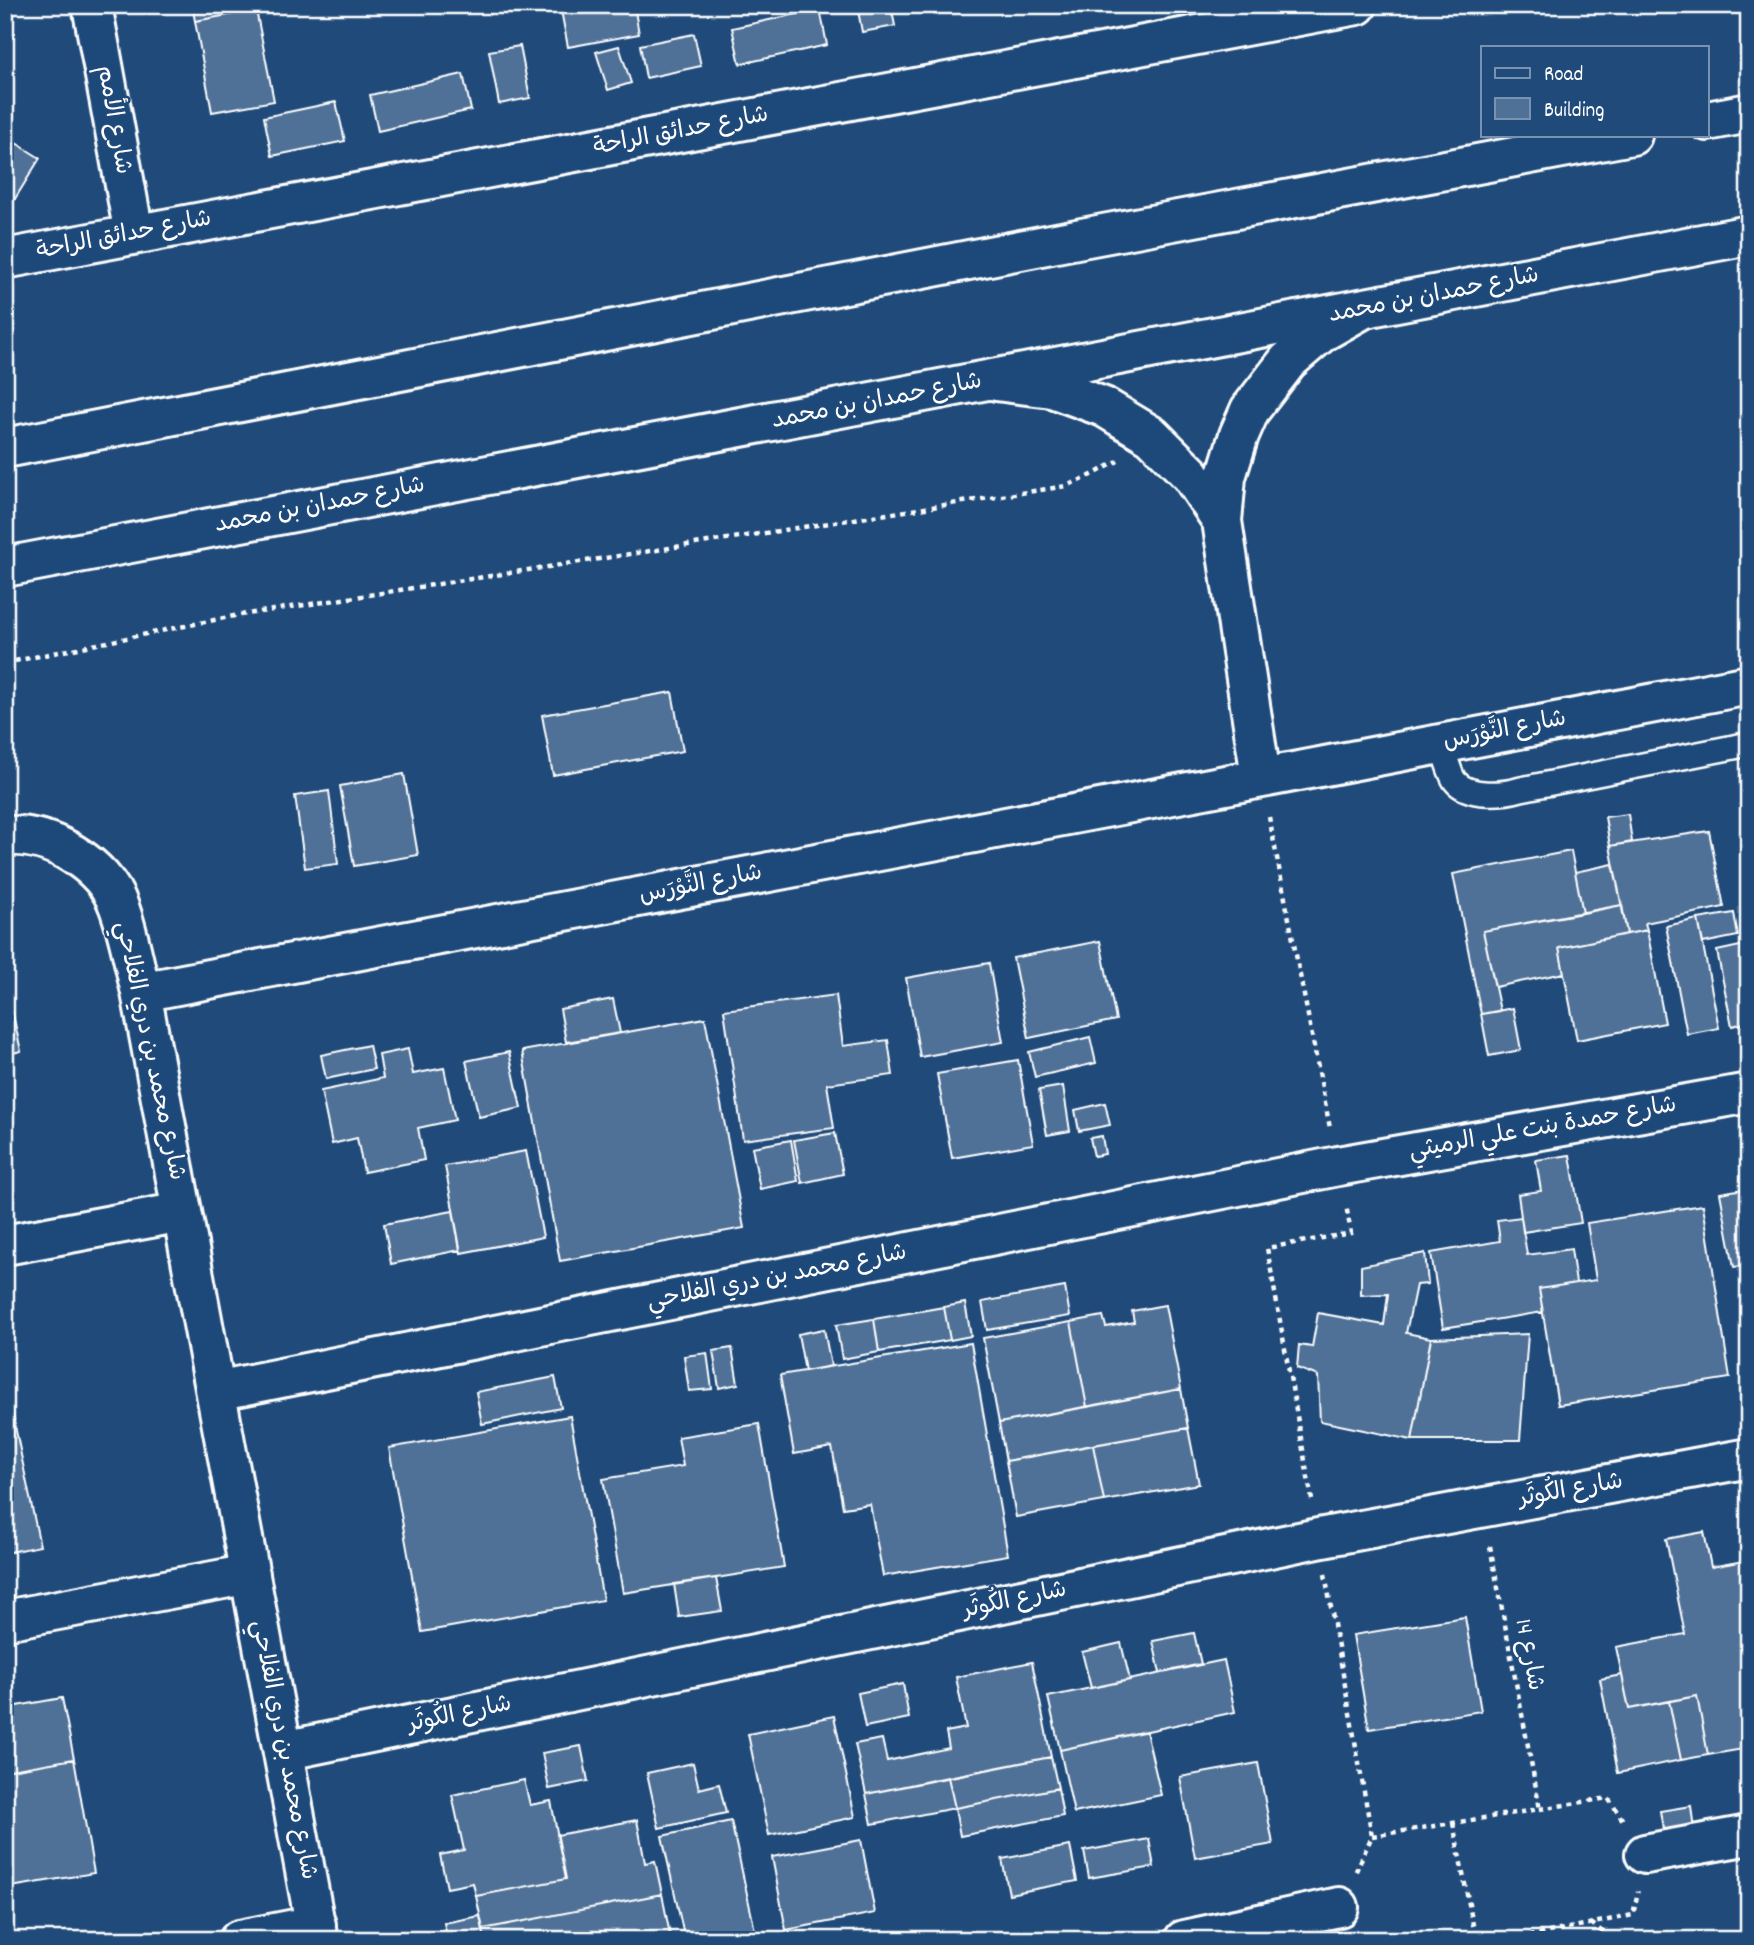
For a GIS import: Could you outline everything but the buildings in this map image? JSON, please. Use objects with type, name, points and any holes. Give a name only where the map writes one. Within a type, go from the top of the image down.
[{"type":"street","name":"شارع الأمم","points":[[92,5],[134,234]]},
{"type":"street","name":"شارع حدائق الراحة","points":[[5,259],[1357,5]]},
{"type":"street","points":[[1708,121],[1749,113]]},
{"type":"street","points":[[5,448],[1082,238],[1628,136]]},
{"type":"street","name":"شارع حمدان بن محمد","points":[[5,567],[1749,235]]},
{"type":"street","points":[[1261,777],[1222,521],[1226,477],[1250,410],[1288,361],[1322,332],[1361,310]]},
{"type":"street","points":[[992,380],[1052,388],[1104,407],[1152,436],[1191,475],[1222,521]]},
{"type":"street","name":"شارع النَّوْرَس","points":[[141,992],[1749,685]]},
{"type":"street","name":"شارع محمد بن دري الفلاحي","points":[[5,836],[17,835],[45,840],[81,859],[96,873],[119,905],[141,992],[317,1932],[239,1940]]},
{"type":"street","name":"شارع حمدة بنت علي الرميثي","points":[[1338,1166],[1749,1093]]},
{"type":"street","name":"شارع محمد بن دري الفلاحي","points":[[216,1391],[1338,1166]]},
{"type":"street","name":"شارع محمد بن دري الفلاحي","points":[[5,1245],[182,1212]]},
{"type":"street","name":"شارع الكُوثَر","points":[[283,1751],[1318,1538],[1749,1458]]},
{"type":"street","points":[[5,1620],[250,1574]]},
{"type":"street","points":[[1645,1854],[1749,1835]]},
{"type":"street","points":[[1184,1940],[1339,1907]]},
{"type":"lane","points":[[1441,743],[1456,782],[1466,788],[1492,794],[1749,744]]},
{"type":"path","points":[[5,663],[234,616],[1066,486],[1113,464],[1152,436]]},
{"type":"path","points":[[1261,777],[1351,1233],[1268,1248]]},
{"type":"path","name":"شارع 14","points":[[1483,1507],[1539,1809]]},
{"type":"path","points":[[1372,1836],[1608,1798],[1645,1854],[1633,1915],[1508,1940]]},
{"type":"path","points":[[1453,1823],[1476,1940]]},
{"type":"path","points":[[1591,1923],[1613,1940]]}]
